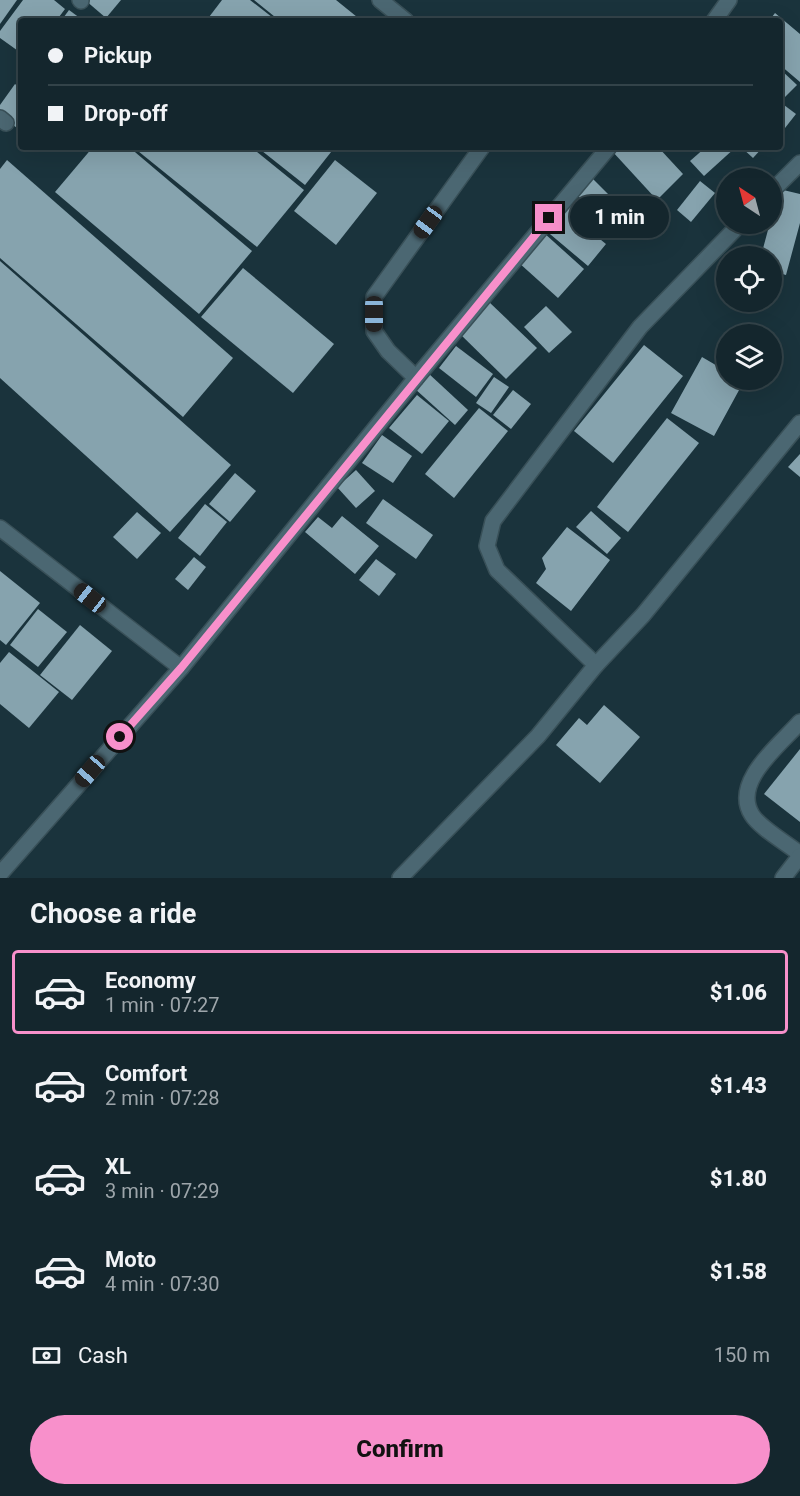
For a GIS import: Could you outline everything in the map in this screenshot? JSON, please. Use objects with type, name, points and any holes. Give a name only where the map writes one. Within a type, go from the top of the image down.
[{"type":"street","points":[[380,0],[402,18]]},
{"type":"street","points":[[716,18],[729,0]]},
{"type":"street","points":[[416,378],[388,351],[374,332],[374,297],[480,150]]},
{"type":"street","points":[[0,874],[181,668],[416,378],[606,150]]},
{"type":"street","points":[[782,181],[800,163]]},
{"type":"street","points":[[596,665],[496,570],[487,546],[493,521],[640,327],[730,234]]},
{"type":"street","points":[[400,878],[538,736],[596,665],[644,615],[800,423]]},
{"type":"street","points":[[0,528],[181,668]]},
{"type":"street","points":[[783,878],[800,855],[753,817],[746,800],[751,778],[800,722]]},
{"type":"building","points":[[0,0],[17,0],[0,24]]},
{"type":"building","points":[[23,0],[54,0],[65,9],[58,18],[18,18],[18,51],[0,38],[0,31]]},
{"type":"building","points":[[85,0],[121,0],[106,18]]},
{"type":"building","points":[[222,0],[250,0],[273,18],[208,18]]},
{"type":"building","points":[[254,0],[336,0],[358,18],[276,18]]},
{"type":"building","points":[[69,10],[80,18],[63,18]]},
{"type":"building","points":[[775,13],[781,18],[771,18]]},
{"type":"building","points":[[783,20],[800,34],[800,82],[783,68]]},
{"type":"building","points":[[783,72],[797,85],[783,99]]},
{"type":"building","points":[[15,84],[18,86],[18,129],[0,115],[0,105]]},
{"type":"building","points":[[783,104],[796,114],[785,128],[783,126]]},
{"type":"building","points":[[90,150],[133,150],[252,251],[199,314],[55,192]]},
{"type":"building","points":[[137,150],[255,150],[304,190],[257,247]]},
{"type":"building","points":[[261,150],[333,150],[305,185]]},
{"type":"building","points":[[661,150],[683,174],[657,200],[612,151]]},
{"type":"building","points":[[703,150],[733,150],[704,176],[690,161]]},
{"type":"building","points":[[744,150],[760,150],[753,158]]},
{"type":"building","points":[[7,160],[233,358],[183,417],[0,258],[0,169]]},
{"type":"building","points":[[335,160],[377,193],[336,245],[294,211]]},
{"type":"building","points":[[591,177],[612,198],[596,214],[575,193]]},
{"type":"building","points":[[700,181],[715,193],[691,222],[677,210]]},
{"type":"building","points":[[782,190],[800,194],[800,223],[786,275],[782,274],[782,246],[764,246],[767,234],[782,234]]},
{"type":"building","points":[[571,197],[585,208],[575,219],[606,244],[588,266],[544,229]]},
{"type":"building","points":[[544,233],[584,269],[558,298],[518,262]]},
{"type":"building","points":[[0,261],[231,465],[170,532],[0,378]]},
{"type":"building","points":[[243,268],[334,344],[293,393],[201,317]]},
{"type":"building","points":[[488,301],[537,348],[506,379],[458,332]]},
{"type":"building","points":[[546,306],[572,332],[549,353],[524,327]]},
{"type":"building","points":[[644,345],[683,376],[613,463],[574,431]]},
{"type":"building","points":[[456,346],[493,374],[476,397],[439,368]]},
{"type":"building","points":[[702,357],[716,365],[716,390],[739,390],[714,436],[671,413]]},
{"type":"building","points":[[428,373],[468,410],[455,425],[414,388]]},
{"type":"building","points":[[494,377],[509,387],[491,413],[476,403]]},
{"type":"building","points":[[513,390],[531,404],[511,429],[493,415]]},
{"type":"building","points":[[417,395],[449,421],[422,454],[389,428]]},
{"type":"building","points":[[479,408],[508,431],[454,498],[425,474]]},
{"type":"building","points":[[667,418],[699,443],[628,532],[597,507]]},
{"type":"building","points":[[382,435],[412,456],[393,483],[362,463]]},
{"type":"building","points":[[800,454],[800,477],[788,467]]},
{"type":"building","points":[[356,470],[375,491],[356,508],[337,487]]},
{"type":"building","points":[[235,473],[256,491],[230,522],[209,504]]},
{"type":"building","points":[[383,499],[433,535],[416,559],[366,523]]},
{"type":"building","points":[[205,504],[227,522],[200,556],[178,538]]},
{"type":"building","points":[[591,511],[621,538],[607,554],[576,527]]},
{"type":"building","points":[[137,512],[161,533],[137,559],[113,537]]},
{"type":"building","points":[[342,516],[379,546],[355,574],[305,532],[318,517],[332,528]]},
{"type":"building","points":[[567,527],[610,560],[571,611],[536,583],[546,569],[542,558]]},
{"type":"building","points":[[194,557],[206,567],[188,590],[175,579]]},
{"type":"building","points":[[376,559],[396,574],[379,596],[359,580]]},
{"type":"building","points":[[0,571],[40,603],[6,645],[0,640]]},
{"type":"building","points":[[38,609],[67,632],[38,667],[10,645]]},
{"type":"building","points":[[80,625],[112,651],[72,700],[40,675]]},
{"type":"building","points":[[9,652],[59,692],[29,728],[0,704],[0,663]]},
{"type":"building","points":[[604,705],[640,737],[600,783],[556,745],[579,718],[587,725]]},
{"type":"building","points":[[800,749],[800,822],[764,794]]},
{"type":"route","points":[[120,737],[181,668],[549,218]]}]
